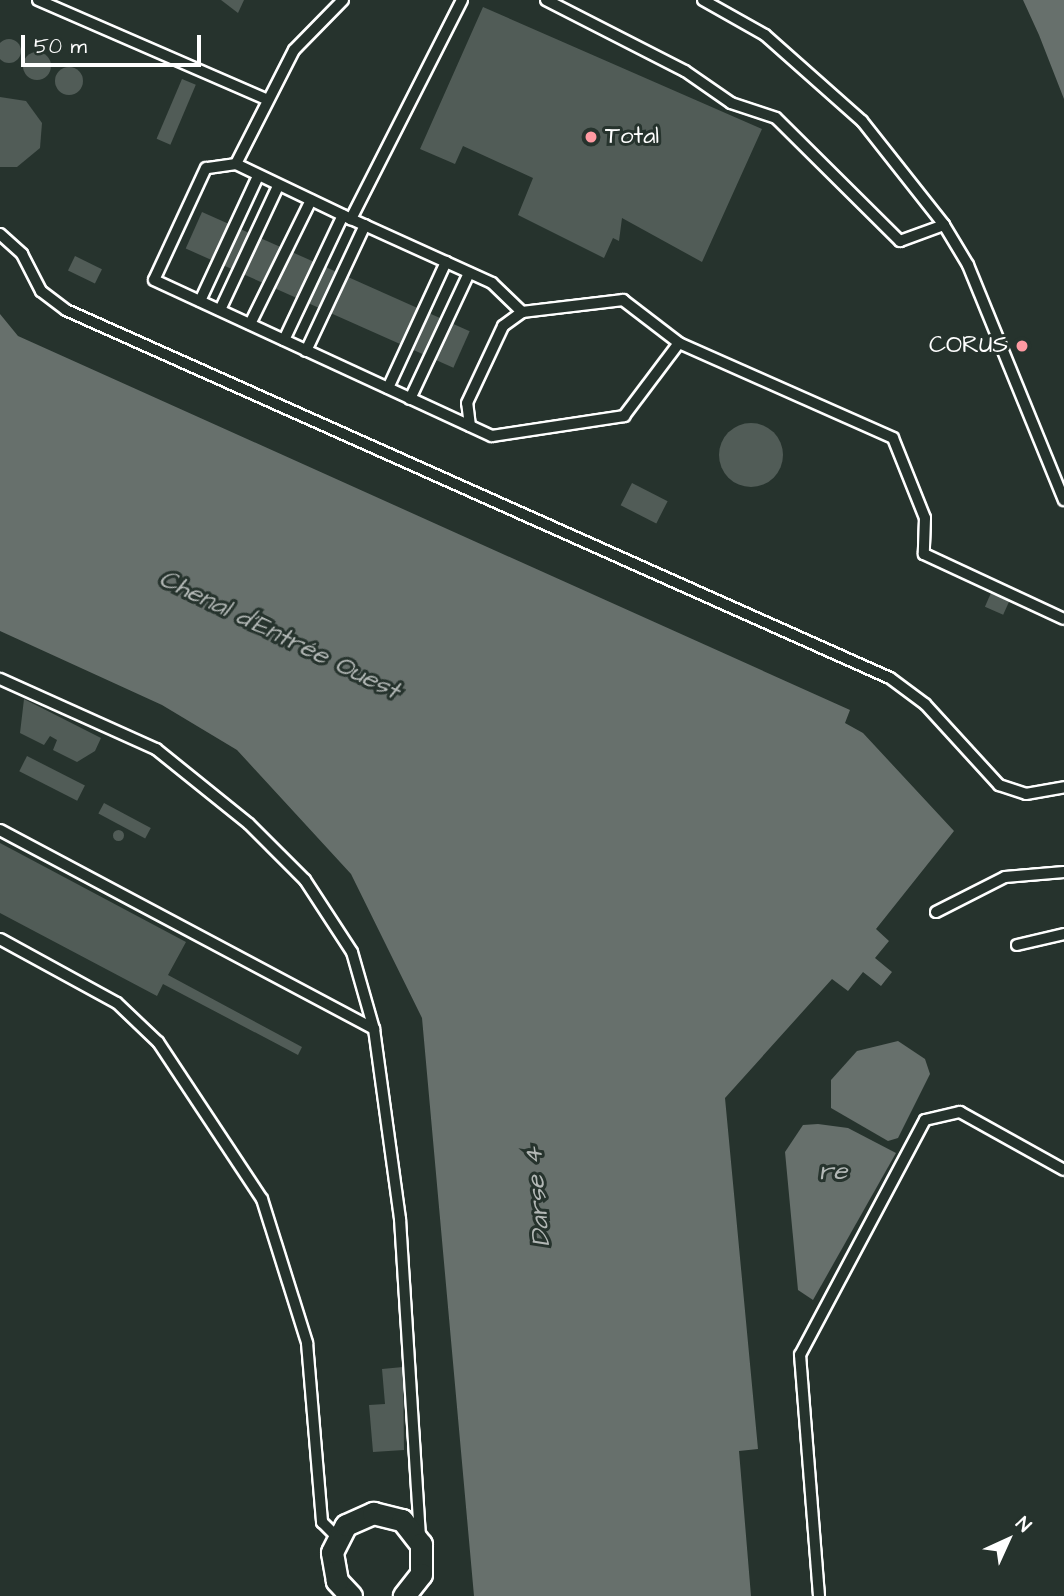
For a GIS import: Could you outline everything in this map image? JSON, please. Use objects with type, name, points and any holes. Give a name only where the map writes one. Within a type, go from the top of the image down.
[{"type":"street","points":[[351,1596],[332,1567],[337,1537],[373,1513],[402,1520],[421,1544],[421,1574],[404,1596]]},
{"type":"lane","points":[[38,0],[266,99]]},
{"type":"lane","points":[[236,164],[266,99],[294,50],[343,0]]},
{"type":"lane","points":[[284,340],[462,0]]},
{"type":"lane","points":[[545,0],[685,71],[731,103],[776,118],[900,241],[944,225]]},
{"type":"lane","points":[[703,0],[765,35],[862,121],[944,225],[968,265],[1064,500]]},
{"type":"lane","points":[[522,312],[492,283],[278,186],[236,164],[206,168],[154,280],[492,436],[624,416],[679,343]]},
{"type":"lane","points":[[200,301],[258,176]]},
{"type":"lane","points":[[220,310],[278,186]]},
{"type":"lane","points":[[250,324],[310,200]]},
{"type":"lane","points":[[306,351],[365,225]]},
{"type":"lane","points":[[0,234],[22,254],[41,291],[66,310],[890,678],[925,704],[999,785],[1026,794],[1064,787]]},
{"type":"lane","points":[[388,388],[446,262]]},
{"type":"lane","points":[[410,399],[469,272]]},
{"type":"lane","points":[[470,426],[467,403],[503,326],[522,312],[624,300],[679,343],[893,438],[925,518],[924,554],[1064,619]]},
{"type":"lane","points":[[0,680],[156,749],[249,824],[304,880],[352,952],[374,1029],[400,1219],[421,1544]]},
{"type":"lane","points":[[0,830],[374,1029]]},
{"type":"lane","points":[[936,912],[1004,877],[1064,872]]},
{"type":"lane","points":[[1017,945],[1064,934]]},
{"type":"lane","points":[[0,939],[117,1003],[158,1042],[262,1199],[307,1343],[322,1522],[337,1537]]},
{"type":"lane","points":[[819,1596],[800,1355],[925,1120],[960,1112],[1064,1170]]},
{"type":"water","points":[[1023,0],[1064,0],[1064,99],[1039,35]]},
{"type":"water","points":[[0,314],[18,336],[850,710],[845,723],[863,733],[954,831],[876,929],[889,941],[875,958],[892,972],[881,986],[863,972],[848,991],[832,979],[725,1098],[758,1449],[739,1451],[751,1596],[474,1596],[422,1018],[351,874],[237,750],[162,705],[0,631]]},
{"type":"water","points":[[898,1041],[925,1059],[930,1074],[898,1138],[888,1141],[831,1108],[831,1080],[857,1051]]},
{"type":"water","name":"re","points":[[803,1125],[848,1128],[896,1153],[813,1300],[798,1290],[785,1152]]},
{"type":"building","points":[[221,0],[244,0],[238,13]]},
{"type":"building","name":"Total","points":[[483,7],[762,129],[702,262],[622,218],[619,241],[613,238],[604,258],[518,215],[533,178],[463,146],[455,164],[420,149]]},
{"type":"building","points":[[9,39],[20,46],[21,51],[14,62],[9,63],[-2,56],[-3,51],[4,40]]},
{"type":"building","points":[[37,52],[47,56],[51,66],[47,76],[37,80],[27,76],[23,66],[27,56]]},
{"type":"building","points":[[69,67],[79,71],[83,81],[79,91],[69,95],[59,91],[55,81],[59,71]]},
{"type":"building","points":[[182,79],[196,85],[170,145],[157,139]]},
{"type":"building","points":[[0,97],[26,101],[42,123],[40,148],[17,167],[0,167]]},
{"type":"building","points":[[202,212],[470,331],[453,368],[186,249]]},
{"type":"building","points":[[75,256],[102,269],[95,284],[68,270]]},
{"type":"building","points":[[745,423],[757,423],[774,432],[781,443],[781,467],[774,478],[757,487],[745,487],[733,482],[724,473],[719,461],[719,449],[724,437],[733,428]]},
{"type":"building","points":[[632,483],[668,501],[656,523],[621,505]]},
{"type":"building","points":[[991,593],[1009,601],[1003,615],[985,607]]},
{"type":"building","points":[[24,699],[101,738],[95,751],[77,762],[53,750],[57,740],[50,736],[44,745],[20,733]]},
{"type":"building","points":[[27,756],[85,786],[77,801],[19,771]]},
{"type":"building","points":[[104,803],[151,828],[145,838],[98,814]]},
{"type":"building","points":[[118,829],[124,835],[118,841],[112,835]]},
{"type":"building","points":[[0,843],[186,942],[168,975],[302,1047],[298,1055],[163,984],[157,996],[0,913]]},
{"type":"building","points":[[403,1367],[404,1450],[373,1452],[369,1405],[385,1404],[382,1369]]},
{"type":"place","name":"Total","points":[[591,137]]},
{"type":"place","name":"CORUS","points":[[1022,346]]},
{"type":"water label","name":"Chenal d'Entrée Ouest","points":[[279,635]]},
{"type":"water label","name":"Darse 4","points":[[538,1197]]}]
